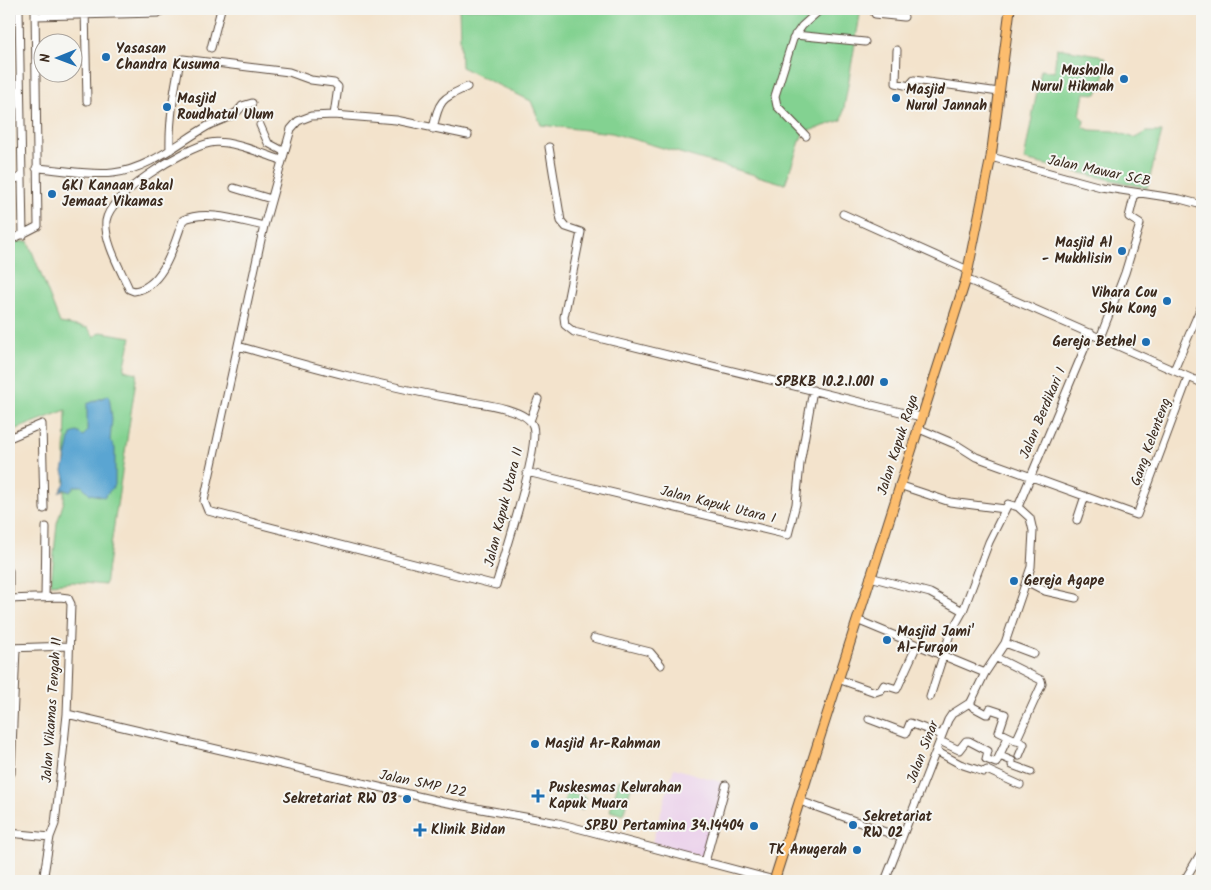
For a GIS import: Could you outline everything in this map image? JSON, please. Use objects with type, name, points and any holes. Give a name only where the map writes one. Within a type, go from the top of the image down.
[{"type":"main road","name":"Jalan Kapuk Raya","points":[[774,881],[967,274],[991,157],[1010,9]]},
{"type":"street","points":[[19,9],[24,234]]},
{"type":"street","points":[[211,48],[221,9]]},
{"type":"street","points":[[806,136],[775,101],[786,60],[795,36],[802,26],[821,9]]},
{"type":"street","points":[[873,9],[875,14],[904,17]]},
{"type":"street","points":[[84,11],[88,101]]},
{"type":"street","points":[[9,241],[36,228],[35,12],[161,11]]},
{"type":"street","points":[[795,36],[865,42]]},
{"type":"street","points":[[897,50],[896,83],[909,86],[914,80],[1000,92]]},
{"type":"street","points":[[170,150],[172,104],[180,61],[183,59],[289,72],[311,80],[334,83],[338,87],[334,116],[396,120],[468,135]]},
{"type":"street","points":[[433,128],[440,101],[444,97],[468,87]]},
{"type":"street","points":[[36,168],[114,173],[148,162],[187,141],[206,127],[238,113],[242,106],[252,104]]},
{"type":"street","name":"Jalan Kapuk Utara II","points":[[334,116],[311,116],[298,121],[288,134],[264,226],[204,501],[208,510],[496,585],[531,473],[534,429],[530,421]]},
{"type":"street","points":[[260,125],[268,143],[283,151]]},
{"type":"street","points":[[264,226],[213,217],[183,220],[158,277],[137,291],[130,289],[110,242],[106,222],[108,214],[132,184],[204,145],[216,142],[281,160]]},
{"type":"street","points":[[549,147],[561,221],[566,227],[582,232],[564,317],[567,327],[574,332],[921,417]]},
{"type":"street","name":"Jalan Mawar SCB","points":[[991,157],[1064,179],[1135,193],[1180,199],[1202,205]]},
{"type":"street","points":[[9,182],[22,176]]},
{"type":"street","points":[[234,188],[271,199]]},
{"type":"street","points":[[1100,338],[1125,273],[1140,224],[1129,217],[1135,193]]},
{"type":"street","points":[[843,214],[1100,338],[1202,383]]},
{"type":"street","points":[[1174,370],[1202,305]]},
{"type":"street","name":"Jalan Berdikari I","points":[[1029,476],[1091,333]]},
{"type":"street","points":[[238,346],[404,390],[496,407],[521,414],[530,421],[538,400]]},
{"type":"street","name":"Gang Kelenteng","points":[[1085,496],[1137,515],[1188,378]]},
{"type":"street","name":"Jalan Kapuk Utara I","points":[[531,473],[788,535],[793,520],[813,390]]},
{"type":"street","points":[[9,438],[42,424],[44,509]]},
{"type":"street","points":[[917,428],[957,445],[976,457],[1085,496],[1077,520]]},
{"type":"street","points":[[930,697],[950,634],[963,611],[989,542],[1008,504],[1018,507],[1029,476]]},
{"type":"street","points":[[899,485],[950,502],[1005,509]]},
{"type":"street","name":"Jalan Sinar","points":[[885,881],[952,714],[970,703],[985,673],[997,658],[1005,643],[1032,559],[1033,531],[1030,518],[1018,507]]},
{"type":"street","points":[[45,598],[46,527]]},
{"type":"street","points":[[9,570],[9,599]]},
{"type":"street","points":[[870,577],[930,593],[963,611]]},
{"type":"street","points":[[1026,580],[1045,591],[1076,598]]},
{"type":"street","name":"Jalan Vikamas Tengah 11","points":[[9,599],[68,598],[71,604],[67,714],[55,824],[50,837],[43,881]]},
{"type":"street","points":[[857,620],[911,640],[917,646],[985,673]]},
{"type":"street","points":[[594,638],[650,652],[660,665]]},
{"type":"street","points":[[1005,643],[1034,654]]},
{"type":"street","points":[[10,774],[12,648],[69,646]]},
{"type":"street","points":[[838,679],[875,692],[881,690],[884,685],[897,689],[917,646]]},
{"type":"street","points":[[997,658],[1040,680],[1042,684],[1016,741]]},
{"type":"street","points":[[970,703],[973,707],[986,714],[988,714],[990,709],[1005,714],[999,732],[1024,744],[1019,756]]},
{"type":"street","name":"Jalan SMP 122","points":[[67,714],[443,802],[558,823],[774,881]]},
{"type":"street","points":[[869,719],[906,733],[910,723],[941,738],[959,750],[966,741],[969,741],[988,751],[986,759],[996,763],[1008,737]]},
{"type":"street","points":[[936,751],[961,764],[984,772],[987,770],[1020,785]]},
{"type":"street","points":[[1000,756],[1012,760],[1012,765],[1031,772]]},
{"type":"street","points":[[705,862],[726,785]]},
{"type":"street","points":[[800,801],[902,838]]},
{"type":"street","points":[[9,833],[50,837]]},
{"type":"street","points":[[1184,881],[1202,851]]},
{"type":"shaded area","points":[[674,768],[727,784],[705,858],[652,842]]},
{"type":"green space","points":[[459,9],[861,9],[842,120],[803,133],[785,184],[612,133],[541,125],[531,101],[461,67]]},
{"type":"green space","points":[[1057,48],[1099,55],[1106,59],[1108,66],[1097,94],[1084,93],[1080,116],[1084,120],[1083,127],[1090,130],[1114,131],[1135,138],[1146,132],[1162,132],[1147,188],[1024,160],[1041,70],[1054,72]]},
{"type":"green space","points":[[28,241],[60,323],[88,328],[94,337],[101,332],[131,337],[124,370],[137,373],[105,585],[73,582],[51,584],[57,523],[64,501],[66,410],[9,432],[9,245],[15,242]]},
{"type":"green space","points":[[619,780],[632,783],[623,815],[610,811]]},
{"type":"green space","points":[[567,792],[586,797],[582,810],[563,805]]},
{"type":"water","points":[[109,395],[112,419],[110,441],[115,448],[115,485],[104,497],[90,494],[82,486],[75,486],[70,492],[64,489],[59,493],[66,481],[63,471],[71,434],[77,432],[83,436],[87,432],[87,404]]},
{"type":"place","name":"Yasasan Chandra Kusuma","points":[[106,57]]},
{"type":"place","name":"Musholla Nurul Hikmah","points":[[1124,79]]},
{"type":"place","name":"Masjid Nurul Jannah","points":[[896,98]]},
{"type":"place","name":"Masjid Roudhatul Ulum","points":[[167,107]]},
{"type":"place","name":"GKI Kanaan Bakal Jemaat Vikamas","points":[[52,194]]},
{"type":"place","name":"Masjid Al - Mukhlisin","points":[[1122,251]]},
{"type":"place","name":"Vihara Cou Shu Kong","points":[[1167,301]]},
{"type":"place","name":"Gereja Bethel","points":[[1146,342]]},
{"type":"place","name":"SPBKB 10.2.1.001","points":[[884,382]]},
{"type":"place","name":"Gereja Agape","points":[[1014,581]]},
{"type":"place","name":"Masjid Jami' Al-Furqon","points":[[887,640]]},
{"type":"place","name":"Masjid Ar-Rahman","points":[[535,744]]},
{"type":"place","name":"Puskesmas Kelurahan Kapuk Muara","points":[[538,796]]},
{"type":"place","name":"Sekretariat RW 03","points":[[407,799]]},
{"type":"place","name":"Sekretariat RW 02","points":[[853,825]]},
{"type":"place","name":"SPBU Pertamina 34.14404","points":[[754,826]]},
{"type":"place","name":"Klinik Bidan","points":[[420,830]]},
{"type":"place","name":"TK Anugerah","points":[[857,850]]}]
